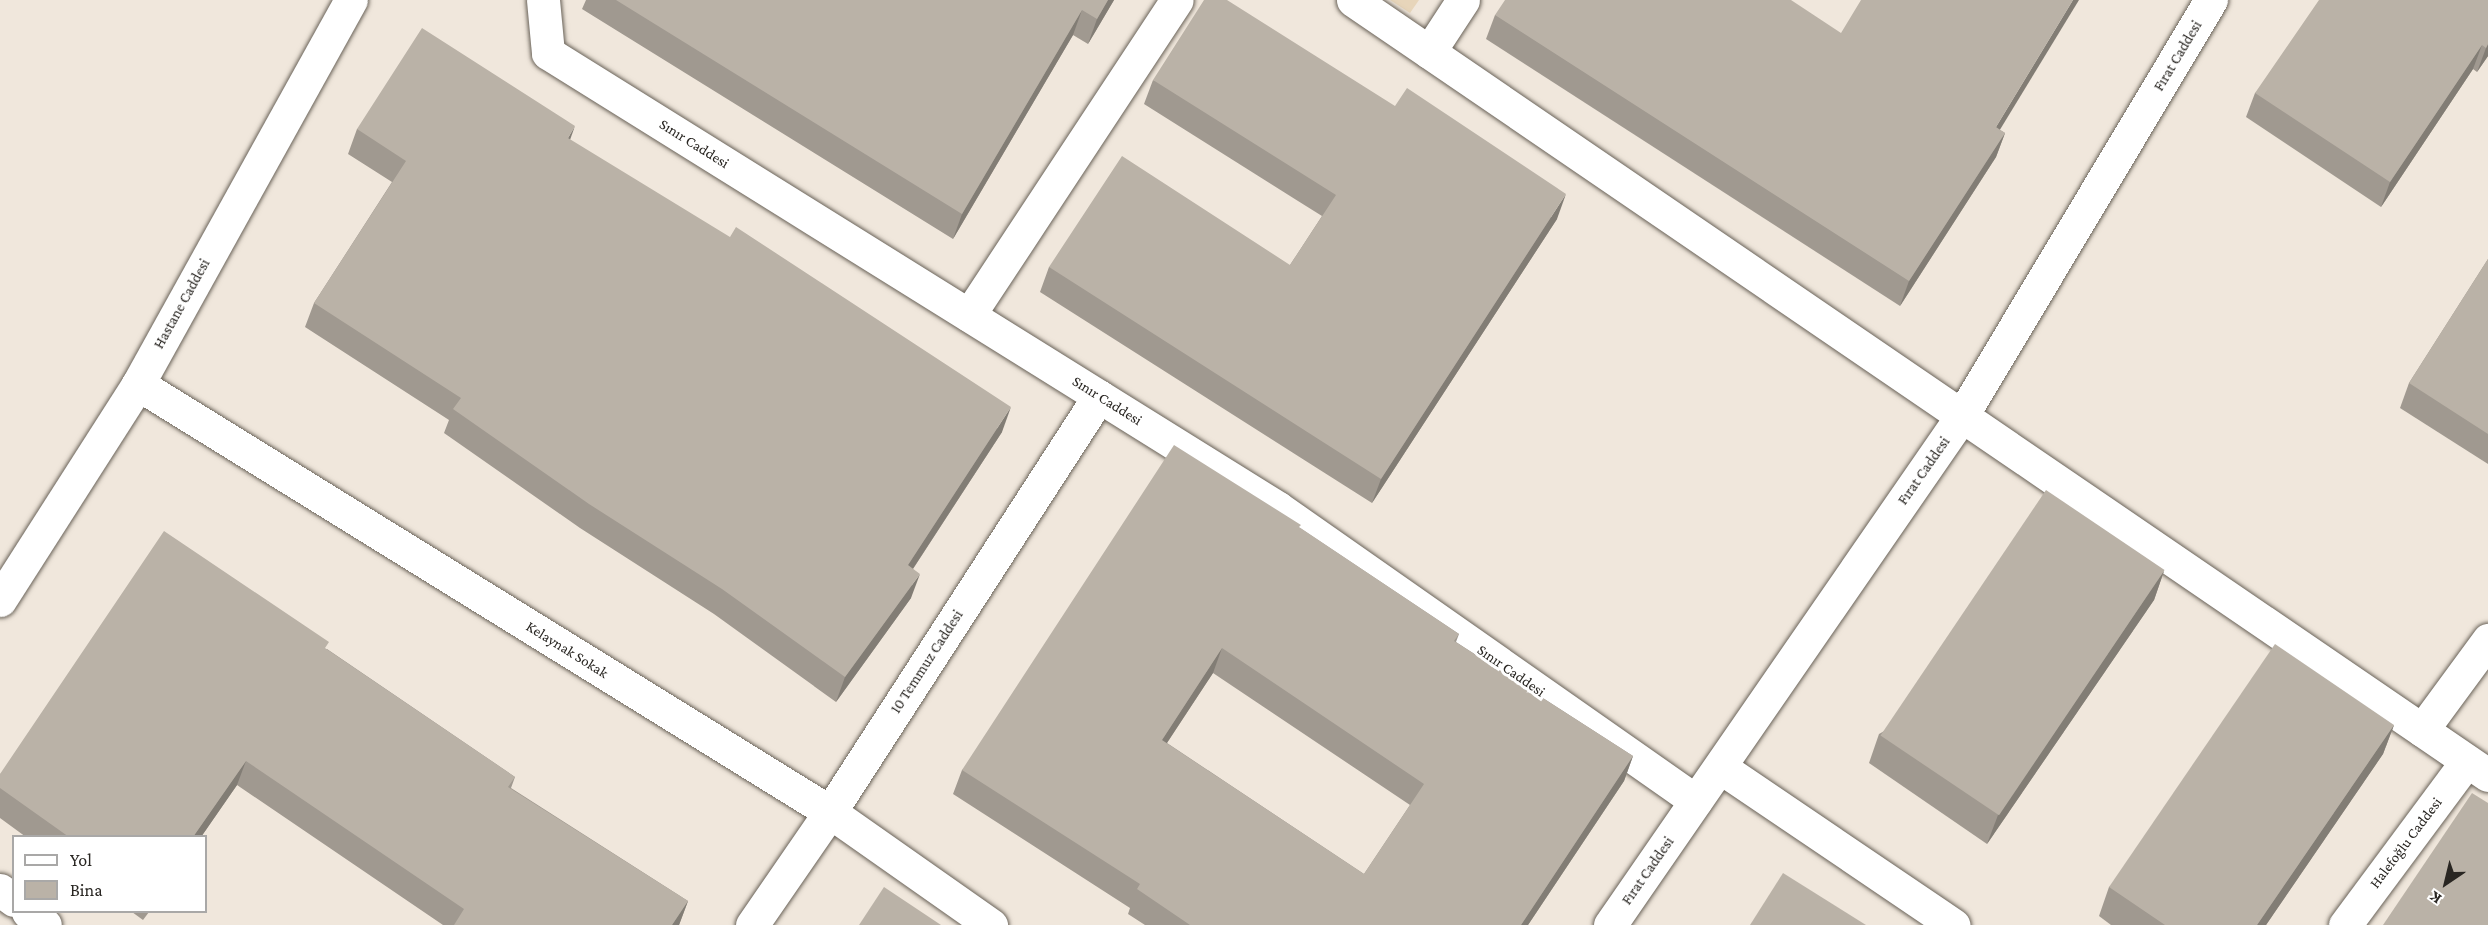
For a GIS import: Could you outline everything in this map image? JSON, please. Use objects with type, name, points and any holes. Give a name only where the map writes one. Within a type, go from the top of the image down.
[{"type":"street","name":"Hastane Caddesi","points":[[0,600],[138,384],[351,0]]},
{"type":"street","name":"Sınır Caddesi","points":[[543,0],[549,53],[1278,508],[1696,801]]},
{"type":"street","points":[[969,315],[1177,0]]},
{"type":"street","points":[[1353,0],[1963,414],[2478,768]]},
{"type":"street","points":[[1429,52],[1463,0]]},
{"type":"street","name":"Fırat Caddesi","points":[[1610,925],[1963,414],[2211,0]]},
{"type":"street","name":"Kelaynak Sokak","points":[[138,384],[830,812],[991,925]]},
{"type":"street","name":"10 Temmuz Caddesi","points":[[752,925],[830,812],[1099,396]]},
{"type":"street","points":[[2422,730],[2488,640]]},
{"type":"street","points":[[1720,767],[1953,925]]},
{"type":"street","name":"Halefoğlu Caddesi","points":[[2345,925],[2478,768]]},
{"type":"street","points":[[29,913],[45,925]]},
{"type":"shaded area","points":[[1390,0],[1419,0],[1410,13]]},
{"type":"building","points":[[616,0],[1108,0],[1097,19],[1082,10],[962,214]]},
{"type":"building","points":[[1204,0],[1227,0],[1395,106],[1407,88],[1566,194],[1381,479],[1049,267],[1122,156],[1290,265],[1336,195],[1153,80]]},
{"type":"building","points":[[1505,0],[1791,0],[1841,33],[1861,0],[2073,0],[1996,127],[2005,133],[1909,281],[1495,15]]},
{"type":"building","points":[[2319,0],[2488,0],[2488,44],[2486,48],[2482,45],[2390,182],[2255,93]]},
{"type":"building","points":[[422,28],[575,126],[568,138],[730,237],[736,227],[1011,407],[908,565],[920,574],[845,677],[722,589],[589,504],[453,409],[461,398],[314,303],[406,161],[357,129]]},
{"type":"building","points":[[2488,259],[2488,434],[2409,383]]},
{"type":"building","points":[[1174,445],[1301,525],[1299,527],[1459,634],[1454,641],[1633,756],[1521,925],[1190,925],[1137,889],[1140,884],[962,770]],"holes":[[[1222,648],[1424,784],[1364,874],[1162,740]]]},
{"type":"building","points":[[2046,490],[2165,570],[1999,815],[1880,735]]},
{"type":"building","points":[[164,531],[329,642],[325,648],[515,777],[508,787],[688,901],[672,925],[454,925],[464,909],[246,761],[194,835],[66,835],[0,788],[0,774]]},
{"type":"building","points":[[2275,644],[2394,725],[2257,925],[2165,925],[2109,887]]},
{"type":"building","points":[[2472,793],[2488,803],[2488,925],[2383,925]]},
{"type":"building","points":[[1783,873],[1866,925],[1750,925]]},
{"type":"building","points":[[884,887],[941,925],[859,925]]}]
